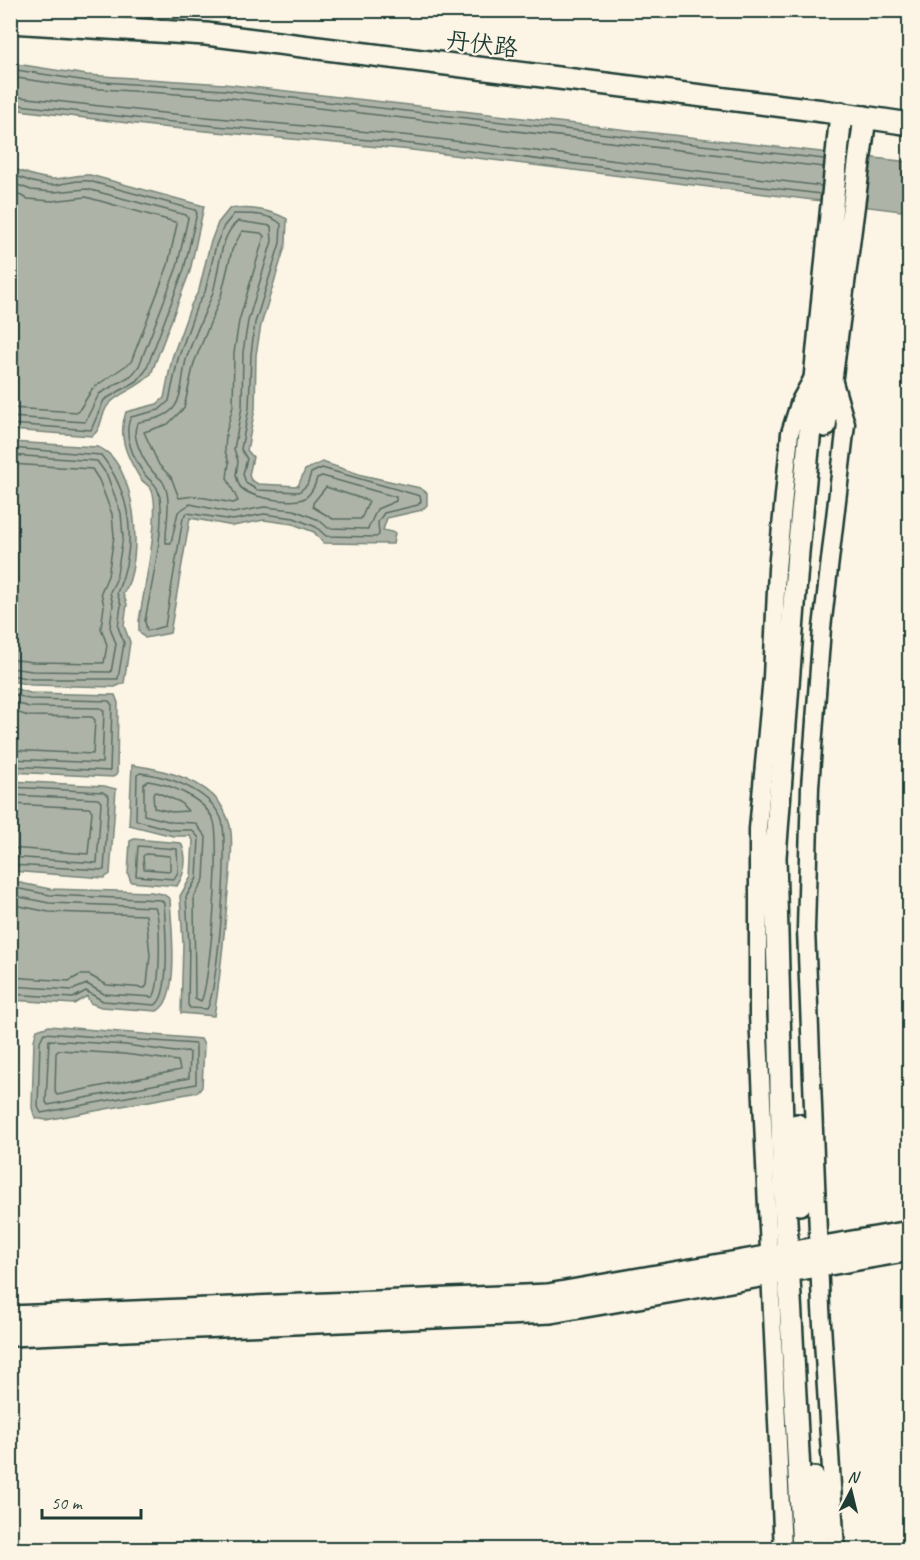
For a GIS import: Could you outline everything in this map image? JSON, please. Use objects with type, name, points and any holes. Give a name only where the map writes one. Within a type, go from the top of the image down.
[{"type":"main road","name":"丹伏路","points":[[10,22],[206,34],[841,113],[909,124]]},
{"type":"main road","points":[[803,1550],[788,863],[824,373],[831,209],[841,113]]},
{"type":"main road","points":[[824,373],[853,214],[865,117]]},
{"type":"main road","points":[[10,1335],[551,1312],[795,1261],[909,1232]]},
{"type":"main road","points":[[10,1317],[548,1295],[795,1261],[909,1250]]},
{"type":"main road","points":[[795,1261],[818,1550]]},
{"type":"street","points":[[824,373],[800,401],[790,433],[777,569],[772,677],[759,829],[758,1014],[795,1261],[825,1401],[836,1550]]},
{"type":"street","points":[[783,1550],[795,1261]]},
{"type":"water","points":[[10,63],[87,75],[224,84],[909,162],[909,212],[412,150],[161,127],[11,109]]},
{"type":"water","points":[[10,167],[41,178],[90,175],[204,206],[190,271],[151,374],[109,404],[96,433],[92,436],[11,430]]},
{"type":"water","points":[[230,208],[259,210],[287,219],[286,243],[261,325],[256,355],[255,409],[247,450],[253,457],[249,475],[251,480],[258,484],[298,486],[305,470],[322,462],[362,475],[420,488],[427,493],[427,505],[422,510],[387,518],[383,530],[395,533],[393,544],[323,543],[314,532],[293,524],[264,520],[233,526],[190,518],[170,633],[145,638],[139,632],[139,621],[153,535],[154,502],[151,489],[140,478],[127,454],[123,438],[123,421],[126,412],[157,404],[164,398],[172,358],[191,305],[199,290],[210,244],[218,223]]},
{"type":"water","points":[[10,442],[97,447],[111,455],[121,471],[129,491],[135,537],[130,579],[123,594],[127,604],[124,626],[130,642],[124,683],[115,687],[31,685],[11,681]]},
{"type":"water","points":[[10,687],[30,693],[115,695],[118,703],[117,774],[113,777],[11,772]]},
{"type":"water","points":[[132,765],[167,772],[191,781],[219,802],[228,820],[232,839],[231,862],[214,1016],[181,1013],[183,944],[180,896],[191,877],[193,840],[190,836],[173,836],[129,825]]},
{"type":"water","points":[[11,781],[104,786],[116,789],[110,874],[104,878],[11,871]]},
{"type":"water","points":[[134,839],[181,843],[185,865],[177,886],[131,882],[128,874],[130,841]]},
{"type":"water","points":[[10,881],[50,889],[151,892],[163,894],[170,899],[173,960],[169,992],[164,1004],[157,1011],[101,1007],[90,1003],[87,996],[74,1004],[11,1000]]},
{"type":"water","points":[[49,1026],[201,1039],[204,1045],[202,1087],[198,1092],[46,1120],[35,1118],[32,1108],[34,1040],[37,1030]]}]
